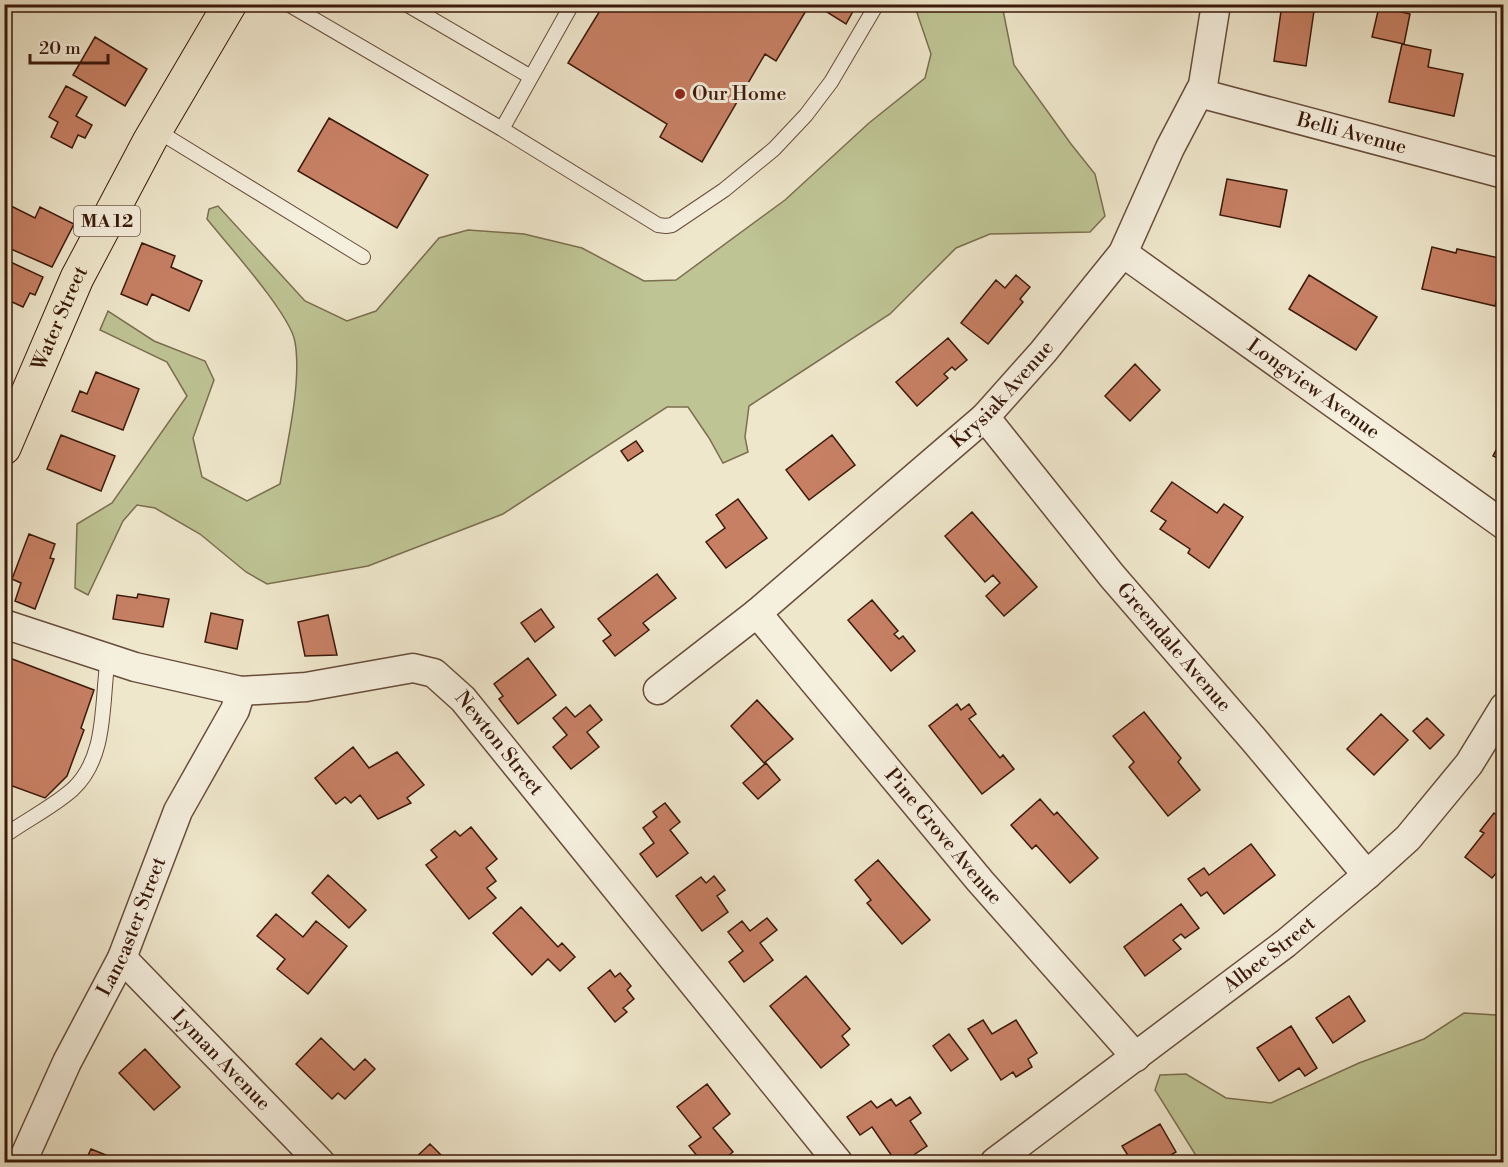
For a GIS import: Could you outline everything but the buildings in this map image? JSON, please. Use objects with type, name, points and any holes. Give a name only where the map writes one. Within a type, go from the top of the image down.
[{"type":"highway","name":"Water Street","points":[[4,448],[77,278],[156,130],[230,4]]},
{"type":"street","name":"Krysiak Avenue","points":[[658,690],[757,613],[985,417],[1043,352],[1123,253],[1170,148],[1203,85],[1216,4]]},
{"type":"street","name":"Belli Avenue","points":[[1199,93],[1503,174]]},
{"type":"street","name":"Longview Avenue","points":[[1123,253],[1503,525]]},
{"type":"street","name":"Greendale Avenue","points":[[985,417],[1112,576],[1367,875]]},
{"type":"street","name":"Pine Grove Avenue","points":[[757,613],[980,881],[1136,1057]]},
{"type":"street","name":"Newton Street","points":[[4,624],[135,667],[241,691],[306,687],[412,668],[434,673],[463,699],[838,1162]]},
{"type":"street","name":"Lancaster Street","points":[[22,1162],[67,1062],[122,958],[178,812],[235,710],[241,691]]},
{"type":"street","name":"Albee Street","points":[[995,1162],[1286,943],[1367,875],[1408,838],[1469,764],[1503,707]]},
{"type":"street","name":"Lyman Avenue","points":[[122,958],[320,1162]]},
{"type":"lane","points":[[406,4],[531,77]]},
{"type":"lane","points":[[502,129],[572,4]]},
{"type":"lane","points":[[297,7],[658,225],[666,226],[672,225],[724,190],[774,149],[806,115],[831,82],[877,4]]},
{"type":"lane","points":[[156,130],[363,257]]},
{"type":"lane","points":[[4,836],[73,789],[92,765],[101,730],[108,658]]},
{"type":"green space","points":[[914,4],[1002,5],[1014,65],[1095,174],[1105,216],[1090,232],[990,234],[956,248],[890,314],[749,406],[745,437],[748,452],[723,463],[688,407],[667,407],[503,514],[368,566],[267,584],[246,572],[200,534],[155,508],[137,505],[123,521],[88,595],[75,588],[77,524],[112,503],[187,396],[167,362],[100,330],[108,311],[154,341],[205,361],[214,380],[193,438],[202,477],[247,501],[280,484],[295,394],[297,358],[295,342],[291,330],[271,298],[207,219],[209,209],[218,206],[305,301],[347,321],[376,311],[439,238],[468,230],[524,234],[582,248],[644,281],[676,280],[785,200],[869,123],[925,78],[931,54]]},
{"type":"green space","points":[[1464,1013],[1496,1015],[1503,1023],[1503,1162],[1200,1162],[1155,1090],[1160,1075],[1186,1074],[1226,1098],[1271,1103],[1359,1063],[1424,1039]]},
{"type":"place","name":"Our Home","points":[[680,94]]}]
